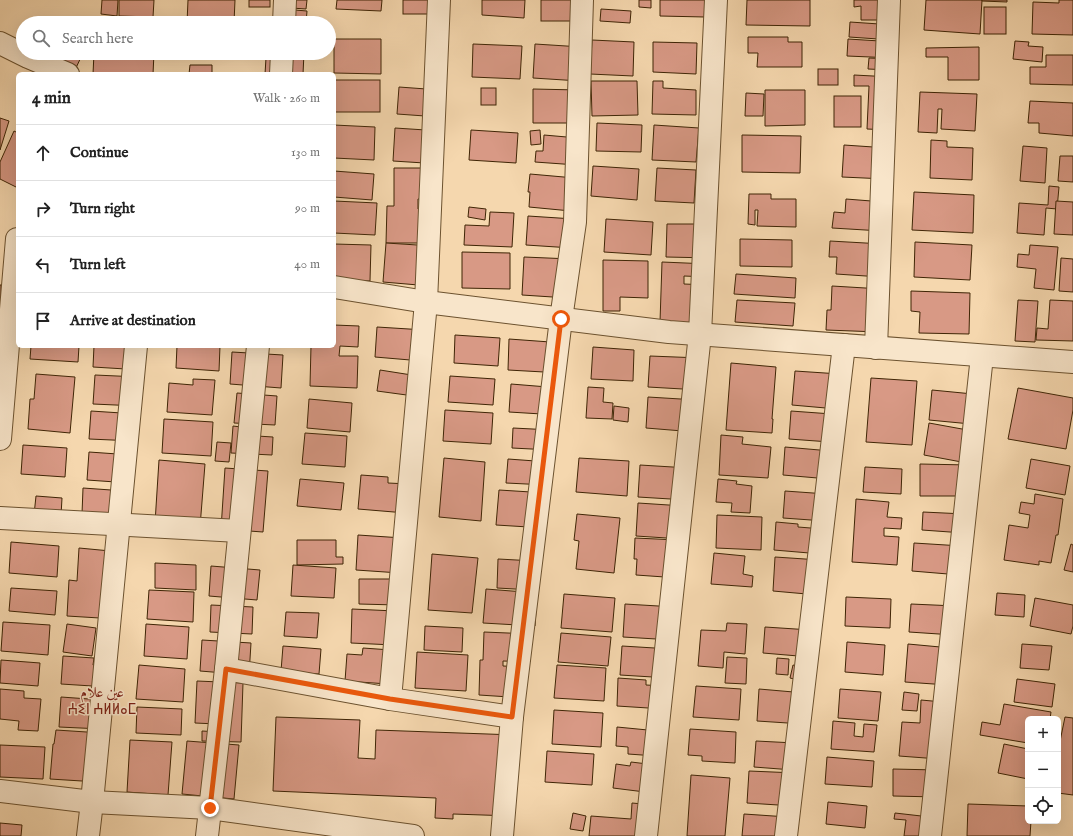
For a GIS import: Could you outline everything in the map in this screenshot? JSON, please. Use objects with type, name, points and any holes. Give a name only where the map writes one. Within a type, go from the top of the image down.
[{"type":"street","points":[[284,16],[285,0]]},
{"type":"street","points":[[390,699],[426,302],[439,0]]},
{"type":"street","points":[[502,836],[512,717],[561,319],[575,222],[582,0]]},
{"type":"street","points":[[646,836],[700,334],[716,0]]},
{"type":"street","points":[[876,348],[889,0]]},
{"type":"street","points":[[0,43],[16,52]]},
{"type":"street","points":[[33,60],[63,72]]},
{"type":"street","points":[[282,60],[282,72]]},
{"type":"street","points":[[0,439],[12,236]]},
{"type":"street","points":[[336,286],[426,302],[669,332],[1073,362]]},
{"type":"street","points":[[786,836],[844,345]]},
{"type":"street","points":[[88,836],[136,348]]},
{"type":"street","points":[[207,836],[226,669],[258,348]]},
{"type":"street","points":[[930,836],[982,356]]},
{"type":"street","points":[[0,518],[240,530]]},
{"type":"street","points":[[226,669],[390,699],[512,717]]},
{"type":"street","points":[[0,791],[92,802],[210,808],[413,836]]},
{"type":"building","points":[[102,0],[118,0],[117,16],[101,14]]},
{"type":"building","points":[[119,0],[154,0],[153,16],[119,16]]},
{"type":"building","points":[[188,0],[235,0],[234,16],[187,16]]},
{"type":"building","points":[[249,0],[270,0],[270,7],[249,7]]},
{"type":"building","points":[[277,0],[307,0],[306,9],[277,7]]},
{"type":"building","points":[[337,0],[382,0],[381,11],[336,9]]},
{"type":"building","points":[[403,0],[442,0],[442,14],[403,14]]},
{"type":"building","points":[[482,0],[525,0],[524,18],[482,15]]},
{"type":"building","points":[[541,0],[584,0],[584,21],[541,21]]},
{"type":"building","points":[[639,0],[651,0],[651,8],[639,7]]},
{"type":"building","points":[[660,0],[706,0],[705,17],[660,16]]},
{"type":"building","points":[[747,0],[810,0],[810,26],[746,25]]},
{"type":"building","points":[[854,0],[897,0],[897,20],[861,20],[861,6],[854,7]]},
{"type":"building","points":[[926,0],[982,0],[980,34],[924,30]]},
{"type":"building","points":[[1007,0],[1007,2],[982,1]]},
{"type":"building","points":[[1059,0],[1073,0],[1073,35],[1032,34],[1033,2],[1059,3]]},
{"type":"building","points":[[984,7],[1006,7],[1006,34],[984,34]]},
{"type":"building","points":[[283,9],[307,11],[307,16],[282,16]]},
{"type":"building","points":[[601,9],[631,11],[630,23],[600,21]]},
{"type":"building","points":[[850,22],[894,25],[893,40],[849,37]]},
{"type":"building","points":[[748,37],[788,37],[788,42],[802,42],[802,67],[757,67],[758,53],[748,53]]},
{"type":"building","points":[[336,39],[381,39],[381,74],[334,72],[334,60],[336,60]]},
{"type":"building","points":[[848,39],[896,42],[894,58],[847,56]]},
{"type":"building","points":[[592,40],[634,42],[633,76],[590,74]]},
{"type":"building","points":[[1015,41],[1029,42],[1028,46],[1043,47],[1042,62],[1013,59]]},
{"type":"building","points":[[653,42],[697,43],[696,74],[653,72]]},
{"type":"building","points":[[473,44],[522,46],[520,79],[472,77]]},
{"type":"building","points":[[535,44],[582,47],[580,81],[533,78]]},
{"type":"building","points":[[979,47],[979,80],[948,80],[948,57],[926,57],[926,48]]},
{"type":"building","points":[[1046,55],[1073,55],[1073,85],[1030,84],[1030,67],[1046,67]]},
{"type":"building","points":[[869,58],[892,59],[891,70],[868,69]]},
{"type":"building","points":[[54,60],[80,60],[74,72]]},
{"type":"building","points":[[94,60],[154,60],[153,72],[93,72]]},
{"type":"building","points":[[266,60],[304,60],[303,72],[265,72]]},
{"type":"building","points":[[190,65],[212,65],[212,72],[189,72]]},
{"type":"building","points":[[818,69],[838,69],[838,85],[818,85]]},
{"type":"building","points":[[854,75],[892,77],[890,130],[867,129],[869,86],[854,86]]},
{"type":"building","points":[[336,80],[380,80],[380,112],[336,112]]},
{"type":"building","points":[[591,81],[637,81],[638,115],[592,116]]},
{"type":"building","points":[[653,81],[663,81],[663,88],[696,90],[696,115],[652,114]]},
{"type":"building","points":[[399,87],[440,90],[439,117],[397,114]]},
{"type":"building","points":[[481,88],[496,88],[496,105],[481,105]]},
{"type":"building","points":[[533,89],[579,90],[579,123],[533,123]]},
{"type":"building","points":[[765,90],[805,90],[805,125],[765,126]]},
{"type":"building","points":[[920,92],[977,94],[975,131],[941,129],[942,109],[938,109],[937,133],[918,132]]},
{"type":"building","points":[[746,93],[764,94],[763,116],[745,116]]},
{"type":"building","points":[[834,96],[861,96],[861,127],[834,127]]},
{"type":"building","points":[[1030,101],[1073,103],[1073,136],[1039,133],[1039,123],[1028,123]]},
{"type":"building","points":[[0,118],[9,121],[0,150]]},
{"type":"building","points":[[597,123],[642,125],[641,152],[596,151]]},
{"type":"building","points":[[336,125],[375,127],[374,160],[336,158]]},
{"type":"building","points":[[654,125],[699,128],[696,162],[652,160]]},
{"type":"building","points":[[395,128],[441,131],[440,164],[393,161]]},
{"type":"building","points":[[471,130],[518,133],[516,163],[469,160]]},
{"type":"building","points":[[540,130],[541,144],[531,145],[530,131]]},
{"type":"building","points":[[14,131],[16,132],[16,187],[0,179],[0,162]]},
{"type":"building","points":[[544,135],[578,138],[577,165],[535,162],[536,151],[543,151]]},
{"type":"building","points":[[742,135],[801,136],[800,173],[742,172]]},
{"type":"building","points":[[931,140],[947,141],[947,147],[973,148],[972,180],[930,178]]},
{"type":"building","points":[[844,145],[888,148],[886,179],[842,177]]},
{"type":"building","points":[[1023,146],[1047,148],[1045,183],[1020,181]]},
{"type":"building","points":[[1060,156],[1073,156],[1073,182],[1058,181]]},
{"type":"building","points":[[593,166],[639,169],[637,200],[591,196]]},
{"type":"building","points":[[394,168],[438,168],[437,199],[418,199],[418,209],[435,209],[435,243],[386,243],[387,206],[394,206]]},
{"type":"building","points":[[657,168],[696,170],[694,203],[655,201]]},
{"type":"building","points":[[336,171],[374,174],[372,200],[336,197]]},
{"type":"building","points":[[530,174],[575,178],[571,211],[529,207],[530,192],[528,192]]},
{"type":"building","points":[[1049,186],[1059,187],[1057,209],[1046,208],[1044,235],[1017,233],[1019,203],[1048,205]]},
{"type":"building","points":[[914,192],[974,195],[973,233],[912,230]]},
{"type":"building","points":[[749,194],[771,194],[771,199],[796,199],[796,227],[757,226],[758,210],[755,210],[755,225],[748,224]]},
{"type":"building","points":[[846,199],[884,202],[882,231],[832,228],[834,212],[845,213]]},
{"type":"building","points":[[336,201],[377,203],[375,235],[336,233]]},
{"type":"building","points":[[1056,201],[1073,202],[1073,235],[1054,234]]},
{"type":"building","points":[[469,207],[486,209],[485,220],[468,217]]},
{"type":"building","points":[[490,212],[514,213],[512,247],[464,245],[465,225],[489,226]]},
{"type":"building","points":[[528,216],[574,219],[572,248],[526,245]]},
{"type":"building","points":[[606,219],[653,222],[651,255],[604,252]]},
{"type":"building","points":[[667,224],[713,224],[712,258],[666,257]]},
{"type":"building","points":[[740,239],[792,240],[792,267],[740,266]]},
{"type":"building","points":[[830,241],[883,244],[881,277],[836,274],[837,257],[829,257]]},
{"type":"building","points":[[915,242],[972,245],[970,280],[914,277]]},
{"type":"building","points":[[386,243],[433,246],[430,286],[383,282]]},
{"type":"building","points":[[336,244],[371,245],[370,281],[336,280]]},
{"type":"building","points":[[1030,245],[1058,247],[1054,290],[1034,288],[1036,269],[1017,267],[1018,254],[1029,255]]},
{"type":"building","points":[[462,252],[510,253],[510,289],[462,288]]},
{"type":"building","points":[[524,257],[571,259],[568,298],[522,295]]},
{"type":"building","points":[[1061,258],[1073,259],[1073,292],[1059,291]]},
{"type":"building","points":[[603,260],[648,261],[648,298],[620,297],[620,311],[603,311]]},
{"type":"building","points":[[662,262],[709,264],[708,277],[684,276],[684,284],[710,285],[709,324],[660,322]]},
{"type":"building","points":[[736,274],[796,278],[795,298],[734,294]]},
{"type":"building","points":[[0,285],[5,285],[0,319]]},
{"type":"building","points":[[832,286],[882,289],[879,332],[826,330],[827,310],[831,310]]},
{"type":"building","points":[[911,291],[970,293],[969,334],[919,333],[920,312],[911,311]]},
{"type":"building","points":[[737,300],[795,303],[793,326],[735,322]]},
{"type":"building","points":[[1018,300],[1038,301],[1035,342],[1015,341]]},
{"type":"building","points":[[1050,300],[1073,301],[1073,341],[1036,340],[1037,328],[1048,329]]},
{"type":"building","points":[[336,325],[359,326],[358,347],[340,346],[339,356],[358,356],[357,388],[310,386],[311,348],[336,348]]},
{"type":"building","points":[[377,327],[425,330],[422,361],[375,357]]},
{"type":"building","points":[[455,335],[500,338],[498,366],[454,363]]},
{"type":"building","points":[[509,339],[564,343],[562,373],[508,370]]},
{"type":"building","points":[[593,347],[634,350],[633,381],[591,379]]},
{"type":"building","points":[[31,348],[79,348],[78,362],[30,359]]},
{"type":"building","points":[[94,348],[143,348],[142,370],[93,367]]},
{"type":"building","points":[[177,348],[220,348],[219,371],[176,368]]},
{"type":"building","points":[[232,352],[283,355],[281,388],[230,384]]},
{"type":"building","points":[[650,356],[701,358],[700,390],[648,387]]},
{"type":"building","points":[[731,363],[776,367],[772,433],[726,430]]},
{"type":"building","points":[[380,370],[418,376],[414,396],[377,391]]},
{"type":"building","points":[[795,371],[840,374],[837,409],[792,405]]},
{"type":"building","points":[[36,374],[75,377],[70,433],[28,429],[30,399],[34,399]]},
{"type":"building","points":[[95,375],[139,377],[138,406],[93,404]]},
{"type":"building","points":[[450,376],[495,379],[493,405],[448,402]]},
{"type":"building","points":[[871,378],[917,381],[912,445],[866,442]]},
{"type":"building","points":[[193,379],[215,380],[212,415],[167,412],[169,383],[193,385]]},
{"type":"building","points":[[511,384],[560,388],[558,415],[509,412]]},
{"type":"building","points":[[588,387],[604,388],[603,402],[613,403],[612,419],[586,418]]},
{"type":"building","points":[[1018,388],[1073,398],[1073,410],[1066,449],[1008,439]]},
{"type":"building","points":[[932,390],[973,394],[971,424],[929,420]]},
{"type":"building","points":[[237,393],[277,396],[275,425],[234,423]]},
{"type":"building","points":[[648,397],[697,400],[695,432],[646,428]]},
{"type":"building","points":[[309,399],[352,403],[350,432],[307,428]]},
{"type":"building","points":[[614,406],[629,408],[628,422],[613,420]]},
{"type":"building","points":[[445,410],[493,413],[491,444],[443,441]]},
{"type":"building","points":[[91,411],[137,414],[135,441],[89,439]]},
{"type":"building","points":[[791,411],[832,414],[830,442],[789,439]]},
{"type":"building","points":[[164,419],[213,422],[211,456],[162,453]]},
{"type":"building","points":[[929,423],[973,431],[967,463],[924,455]]},
{"type":"building","points":[[233,426],[241,427],[241,435],[273,437],[272,455],[231,453]]},
{"type":"building","points":[[513,428],[552,430],[551,450],[512,448]]},
{"type":"building","points":[[305,433],[347,436],[345,467],[302,464]]},
{"type":"building","points":[[721,435],[743,437],[742,444],[771,447],[768,478],[719,475]]},
{"type":"building","points":[[217,442],[231,443],[229,462],[215,461]]},
{"type":"building","points":[[23,445],[67,448],[65,477],[21,474]]},
{"type":"building","points":[[785,447],[831,451],[829,479],[783,475]]},
{"type":"building","points":[[89,452],[132,455],[130,483],[87,480]]},
{"type":"building","points":[[444,458],[485,462],[481,521],[439,517]]},
{"type":"building","points":[[579,458],[629,461],[627,496],[576,492]]},
{"type":"building","points":[[508,459],[549,462],[547,485],[506,483]]},
{"type":"building","points":[[1031,459],[1070,466],[1065,495],[1026,488]]},
{"type":"building","points":[[159,460],[205,464],[200,527],[155,523]]},
{"type":"building","points":[[920,464],[969,465],[969,496],[920,496]]},
{"type":"building","points":[[640,465],[689,468],[687,500],[638,497]]},
{"type":"building","points":[[865,467],[902,469],[901,494],[863,492]]},
{"type":"building","points":[[225,468],[268,471],[263,532],[221,529]]},
{"type":"building","points":[[361,475],[388,477],[388,483],[409,484],[406,513],[358,509]]},
{"type":"building","points":[[300,479],[344,483],[341,510],[297,506]]},
{"type":"building","points":[[718,479],[737,481],[736,484],[752,486],[750,513],[731,512],[732,503],[716,502]]},
{"type":"building","points":[[83,488],[125,491],[123,517],[82,514]]},
{"type":"building","points":[[499,490],[547,493],[545,528],[496,525]]},
{"type":"building","points":[[785,491],[827,494],[825,521],[783,518]]},
{"type":"building","points":[[1035,494],[1063,499],[1058,535],[1056,535],[1051,563],[1039,561],[1039,565],[1004,560],[1009,525],[1028,528],[1030,515],[1019,513],[1021,502],[1034,504]]},
{"type":"building","points":[[36,496],[62,498],[61,516],[34,515]]},
{"type":"building","points":[[856,499],[889,502],[887,517],[902,518],[901,529],[884,528],[884,536],[899,537],[897,565],[852,562]]},
{"type":"building","points":[[638,503],[684,506],[682,539],[636,536]]},
{"type":"building","points":[[923,512],[965,514],[964,533],[922,530]]},
{"type":"building","points":[[577,514],[620,518],[614,573],[576,569],[579,541],[574,540]]},
{"type":"building","points":[[717,515],[762,517],[761,550],[716,548]]},
{"type":"building","points":[[776,522],[798,524],[798,527],[823,529],[821,554],[774,550]]},
{"type":"building","points":[[358,535],[403,538],[400,573],[356,570]]},
{"type":"building","points":[[635,538],[678,540],[679,578],[636,575],[637,559],[634,559]]},
{"type":"building","points":[[297,540],[336,540],[336,557],[343,557],[343,564],[297,565]]},
{"type":"building","points":[[11,542],[59,546],[57,577],[9,573]]},
{"type":"building","points":[[914,543],[962,546],[960,575],[912,571]]},
{"type":"building","points":[[1071,544],[1073,545],[1073,572],[1064,570]]},
{"type":"building","points":[[79,548],[121,552],[116,619],[67,616],[69,580],[77,581]]},
{"type":"building","points":[[714,553],[745,556],[743,574],[753,576],[752,587],[711,584]]},
{"type":"building","points":[[432,554],[478,558],[472,613],[428,610]]},
{"type":"building","points":[[775,557],[820,560],[818,595],[773,591]]},
{"type":"building","points":[[498,559],[535,561],[533,590],[497,588]]},
{"type":"building","points":[[155,563],[196,565],[196,590],[155,588]]},
{"type":"building","points":[[293,565],[336,568],[334,598],[291,596]]},
{"type":"building","points":[[211,566],[260,570],[257,600],[209,596]]},
{"type":"building","points":[[359,579],[397,579],[397,605],[359,604]]},
{"type":"building","points":[[11,588],[57,591],[55,615],[9,611]]},
{"type":"building","points":[[486,589],[537,593],[535,626],[483,623]]},
{"type":"building","points":[[149,590],[194,592],[193,622],[147,619]]},
{"type":"building","points":[[997,593],[1025,595],[1024,617],[995,615]]},
{"type":"building","points":[[564,594],[615,598],[612,632],[561,628]]},
{"type":"building","points":[[846,597],[891,599],[890,628],[845,626]]},
{"type":"building","points":[[1035,598],[1073,605],[1073,626],[1071,634],[1030,626]]},
{"type":"building","points":[[625,604],[675,607],[673,640],[623,637]]},
{"type":"building","points":[[911,604],[956,606],[954,635],[909,632]]},
{"type":"building","points":[[211,605],[253,607],[252,634],[210,632]]},
{"type":"building","points":[[352,609],[395,611],[394,645],[351,643]]},
{"type":"building","points":[[286,612],[319,613],[317,638],[284,636]]},
{"type":"building","points":[[3,622],[50,625],[48,655],[1,651]]},
{"type":"building","points":[[727,623],[747,624],[745,654],[724,652],[723,668],[698,666],[701,630],[726,631]]},
{"type":"building","points":[[67,624],[96,628],[92,656],[63,652]]},
{"type":"building","points":[[146,624],[189,627],[187,659],[144,656]]},
{"type":"building","points":[[425,626],[463,628],[462,652],[424,650]]},
{"type":"building","points":[[765,627],[811,630],[810,657],[763,653]]},
{"type":"building","points":[[484,632],[531,634],[530,662],[503,661],[503,666],[527,667],[525,698],[479,695],[480,660],[483,660]]},
{"type":"building","points":[[561,633],[611,637],[608,666],[558,662]]},
{"type":"building","points":[[202,640],[251,643],[249,675],[200,671]]},
{"type":"building","points":[[847,642],[885,645],[883,675],[845,672]]},
{"type":"building","points":[[908,644],[951,648],[948,685],[905,682]]},
{"type":"building","points":[[1022,644],[1052,646],[1049,670],[1020,668]]},
{"type":"building","points":[[283,646],[321,649],[319,674],[281,671]]},
{"type":"building","points":[[622,646],[671,649],[669,678],[620,675]]},
{"type":"building","points":[[363,648],[391,650],[388,684],[345,681],[347,654],[362,655]]},
{"type":"building","points":[[417,652],[468,655],[466,691],[415,688]]},
{"type":"building","points":[[63,656],[94,658],[93,665],[109,666],[108,687],[61,684]]},
{"type":"building","points":[[727,657],[747,658],[746,684],[725,683]]},
{"type":"building","points":[[777,658],[789,659],[788,675],[776,674]]},
{"type":"building","points":[[1,660],[40,663],[38,686],[0,683]]},
{"type":"building","points":[[139,665],[185,669],[183,702],[136,699]]},
{"type":"building","points":[[557,665],[606,668],[604,701],[554,698]]},
{"type":"building","points":[[793,665],[806,668],[803,681],[790,678]]},
{"type":"building","points":[[618,678],[646,680],[646,685],[666,686],[664,709],[617,706]]},
{"type":"building","points":[[1017,679],[1055,684],[1052,707],[1014,702]]},
{"type":"building","points":[[197,681],[243,683],[241,742],[202,741],[202,731],[219,732],[217,724],[195,723]]},
{"type":"building","points":[[696,686],[741,689],[739,720],[693,717]]},
{"type":"building","points":[[0,689],[24,691],[24,698],[41,699],[38,731],[18,730],[19,721],[0,719]]},
{"type":"building","points":[[759,689],[805,693],[803,724],[757,721]]},
{"type":"building","points":[[840,689],[881,692],[878,721],[838,718]]},
{"type":"building","points":[[904,692],[919,694],[917,711],[902,710]]},
{"type":"building","points":[[61,697],[103,700],[102,729],[59,727]]},
{"type":"building","points":[[921,700],[943,702],[939,759],[899,756],[902,722],[920,723]]},
{"type":"building","points":[[1004,704],[1051,712],[1050,716],[1025,716],[1025,742],[980,735],[982,722],[1000,725]]},
{"type":"building","points":[[137,707],[182,709],[181,735],[136,733]]},
{"type":"building","points":[[554,710],[603,713],[601,747],[552,744]]},
{"type":"building","points":[[276,717],[360,720],[358,758],[375,759],[376,730],[515,735],[512,816],[453,814],[453,819],[435,818],[436,798],[273,791]]},
{"type":"building","points":[[1065,717],[1073,718],[1073,795],[1061,793],[1061,736]]},
{"type":"building","points":[[833,721],[855,723],[854,736],[863,737],[864,724],[877,725],[874,752],[831,749]]},
{"type":"building","points":[[617,727],[658,731],[656,756],[628,754],[628,747],[616,746]]},
{"type":"building","points":[[690,729],[736,732],[735,763],[702,761],[702,756],[688,755]]},
{"type":"building","points":[[56,730],[102,733],[98,782],[50,779],[53,744]]},
{"type":"building","points":[[130,740],[172,742],[168,795],[127,792]]},
{"type":"building","points":[[187,741],[239,745],[234,799],[182,794]]},
{"type":"building","points":[[756,741],[795,743],[793,770],[754,767]]},
{"type":"building","points":[[1004,744],[1025,748],[1025,778],[998,773]]},
{"type":"building","points":[[0,745],[45,747],[43,779],[0,777]]},
{"type":"building","points":[[547,751],[594,754],[592,785],[545,782]]},
{"type":"building","points":[[827,757],[874,761],[872,787],[825,784]]},
{"type":"building","points":[[631,762],[656,765],[653,793],[613,788],[616,764],[630,766]]},
{"type":"building","points":[[893,769],[937,770],[937,797],[893,796]]},
{"type":"building","points":[[749,771],[796,773],[794,806],[747,803]]},
{"type":"building","points":[[691,775],[730,778],[725,836],[687,836]]},
{"type":"building","points":[[828,802],[867,806],[865,828],[826,824]]},
{"type":"building","points":[[632,803],[654,805],[653,836],[589,836],[591,816],[631,819]]},
{"type":"building","points":[[968,804],[1025,806],[1025,824],[1031,824],[1030,836],[967,836]]},
{"type":"building","points":[[573,813],[586,816],[583,831],[570,829]]},
{"type":"building","points":[[895,813],[930,817],[928,836],[904,836],[906,820],[894,819]]},
{"type":"building","points":[[744,814],[788,817],[786,836],[742,836]]},
{"type":"building","points":[[0,823],[22,825],[21,836],[0,836]]},
{"type":"district","name":"عين علام ⵄⵉⵏ ⵄⵍⵍⴰⵎ","points":[[102,700]]},
{"type":"route","points":[[210,808],[226,669],[390,699],[512,717],[561,319]]}]
